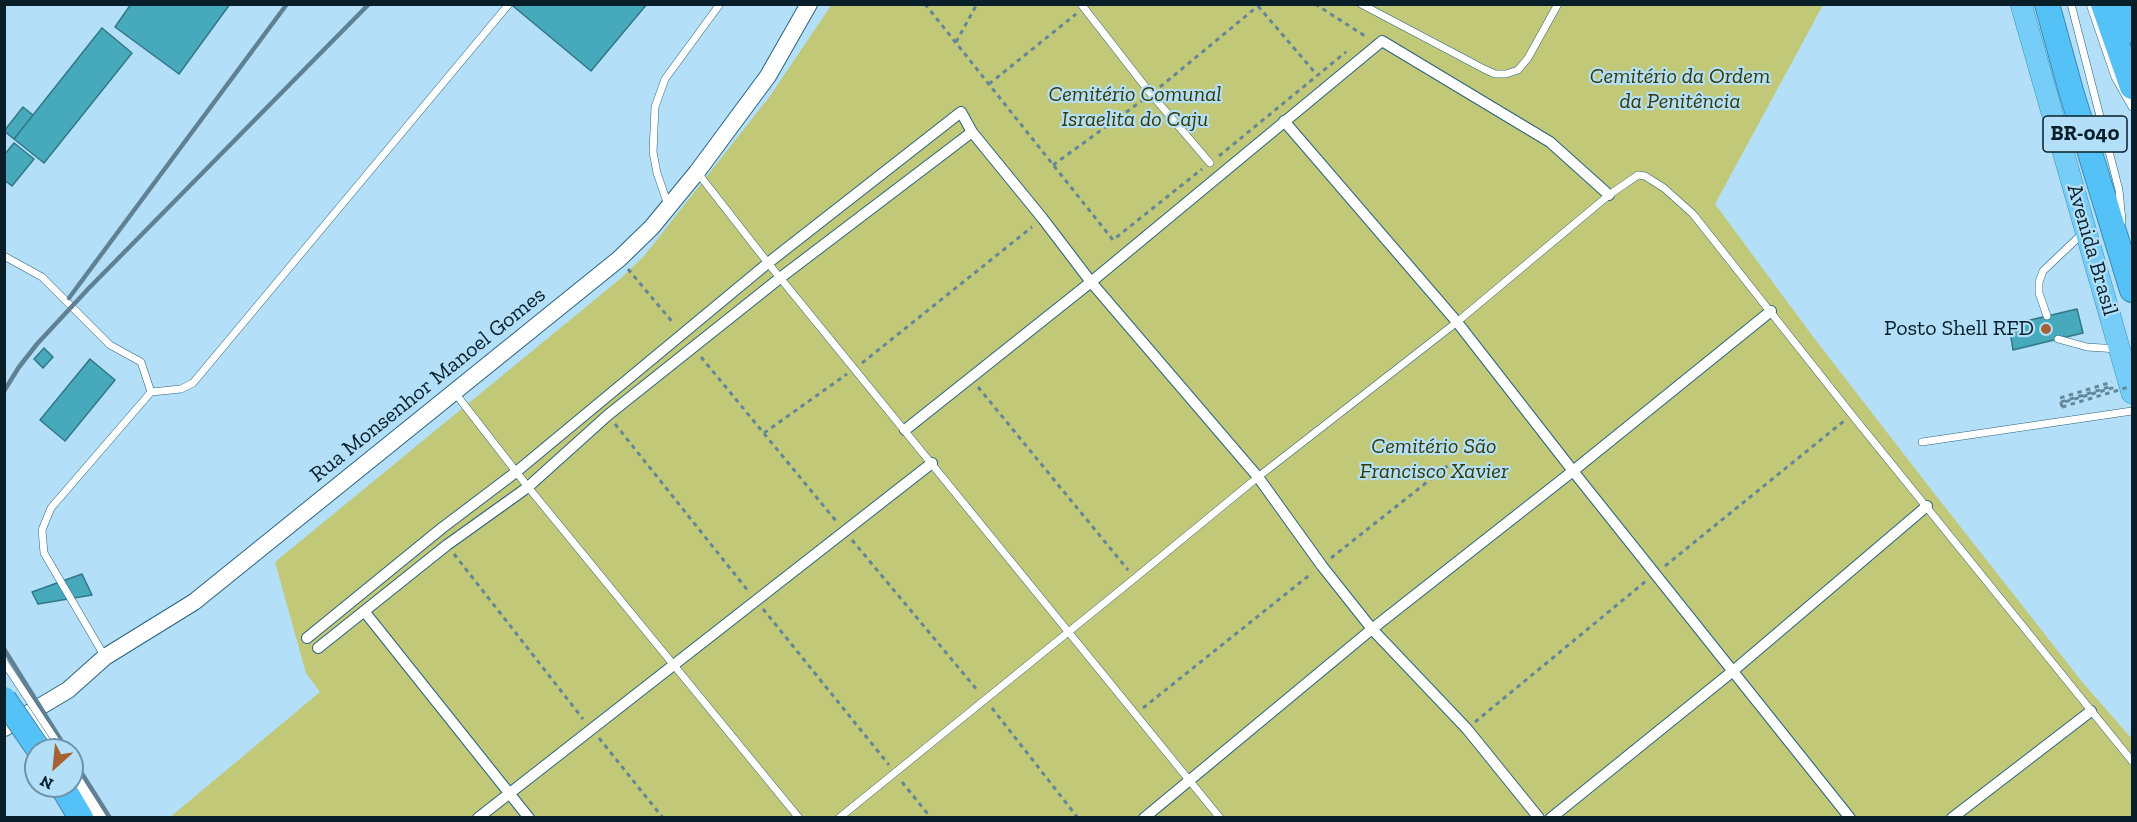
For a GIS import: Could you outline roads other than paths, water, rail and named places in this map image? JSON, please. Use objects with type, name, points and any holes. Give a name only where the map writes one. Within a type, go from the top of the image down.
[{"type":"highway","name":"Avenida Brasil","points":[[2020,4],[2131,385]]},
{"type":"highway","name":"Avenida Brasil","points":[[2047,4],[2071,91],[2133,290]]},
{"type":"highway","name":"BR-040","points":[[2103,4],[2133,87]]},
{"type":"highway","points":[[2122,4],[2133,31]]},
{"type":"highway","points":[[4,699],[31,738]]},
{"type":"highway","points":[[69,798],[81,818]]},
{"type":"street","name":"Rua Monsenhor Manoel Gomes","points":[[4,728],[68,690],[105,657],[194,602],[619,259],[652,227],[698,172],[768,76],[809,4]]},
{"type":"street","points":[[905,430],[1091,282],[1382,41],[1550,142],[1609,195]]},
{"type":"street","points":[[307,638],[442,528],[516,472],[768,263],[961,112],[972,132],[1091,282],[1258,477],[1322,566],[1372,629],[1467,729],[1539,818]]},
{"type":"street","points":[[1284,121],[1457,322],[1850,818]]},
{"type":"street","points":[[318,648],[447,545],[528,487],[608,415],[780,278],[972,132]]},
{"type":"street","points":[[1144,818],[1372,629],[1771,311]]},
{"type":"street","points":[[478,818],[932,463]]},
{"type":"street","points":[[1551,818],[1733,671],[1927,506]]},
{"type":"street","points":[[364,611],[529,818]]},
{"type":"street","points":[[1952,818],[2091,711]]},
{"type":"lane","points":[[105,657],[44,553],[42,530],[45,519],[55,502],[151,392],[181,389],[193,383],[509,4]]},
{"type":"lane","points":[[669,207],[657,173],[653,152],[655,107],[665,79],[720,4]]},
{"type":"lane","points":[[1361,4],[1495,74],[1506,74],[1518,70],[1558,4]]},
{"type":"lane","points":[[2071,4],[2120,190],[2125,263]]},
{"type":"lane","points":[[2090,4],[2115,77],[2133,108]]},
{"type":"lane","points":[[1083,6],[1151,94],[1210,163]]},
{"type":"lane","points":[[698,172],[780,278],[1137,713],[1220,818]]},
{"type":"lane","points":[[839,818],[1258,477],[1457,322],[1609,195],[1638,175],[1645,176],[1664,188],[1694,214],[1852,415],[2133,761]]},
{"type":"lane","points":[[2048,316],[2039,293],[2039,282],[2043,271],[2087,230]]},
{"type":"lane","points":[[4,256],[42,277],[110,345],[141,362],[151,392]]},
{"type":"lane","points":[[2058,339],[2087,347],[2120,349]]},
{"type":"lane","points":[[454,392],[528,487],[799,818]]},
{"type":"lane","points":[[1922,442],[2133,411]]},
{"type":"lane","points":[[4,662],[54,738]]},
{"type":"lane","points":[[31,712],[47,738]]},
{"type":"lane","points":[[84,785],[104,818]]},
{"type":"lane","points":[[84,796],[98,818]]},
{"type":"railway","points":[[69,298],[287,4]]},
{"type":"railway","points":[[4,391],[37,344],[89,288],[369,4]]},
{"type":"railway","points":[[4,649],[60,738]]},
{"type":"railway","points":[[84,777],[110,818]]},
{"type":"place","name":"Posto Shell RFD","points":[[2046,329]]},
{"type":"park label","name":"Cemitério da Ordem da Penitência","points":[[1680,90]]},
{"type":"park label","name":"Cemitério Comunal Israelita do Caju","points":[[1135,108]]},
{"type":"park label","name":"Cemitério São Francisco Xavier","points":[[1434,460]]}]
